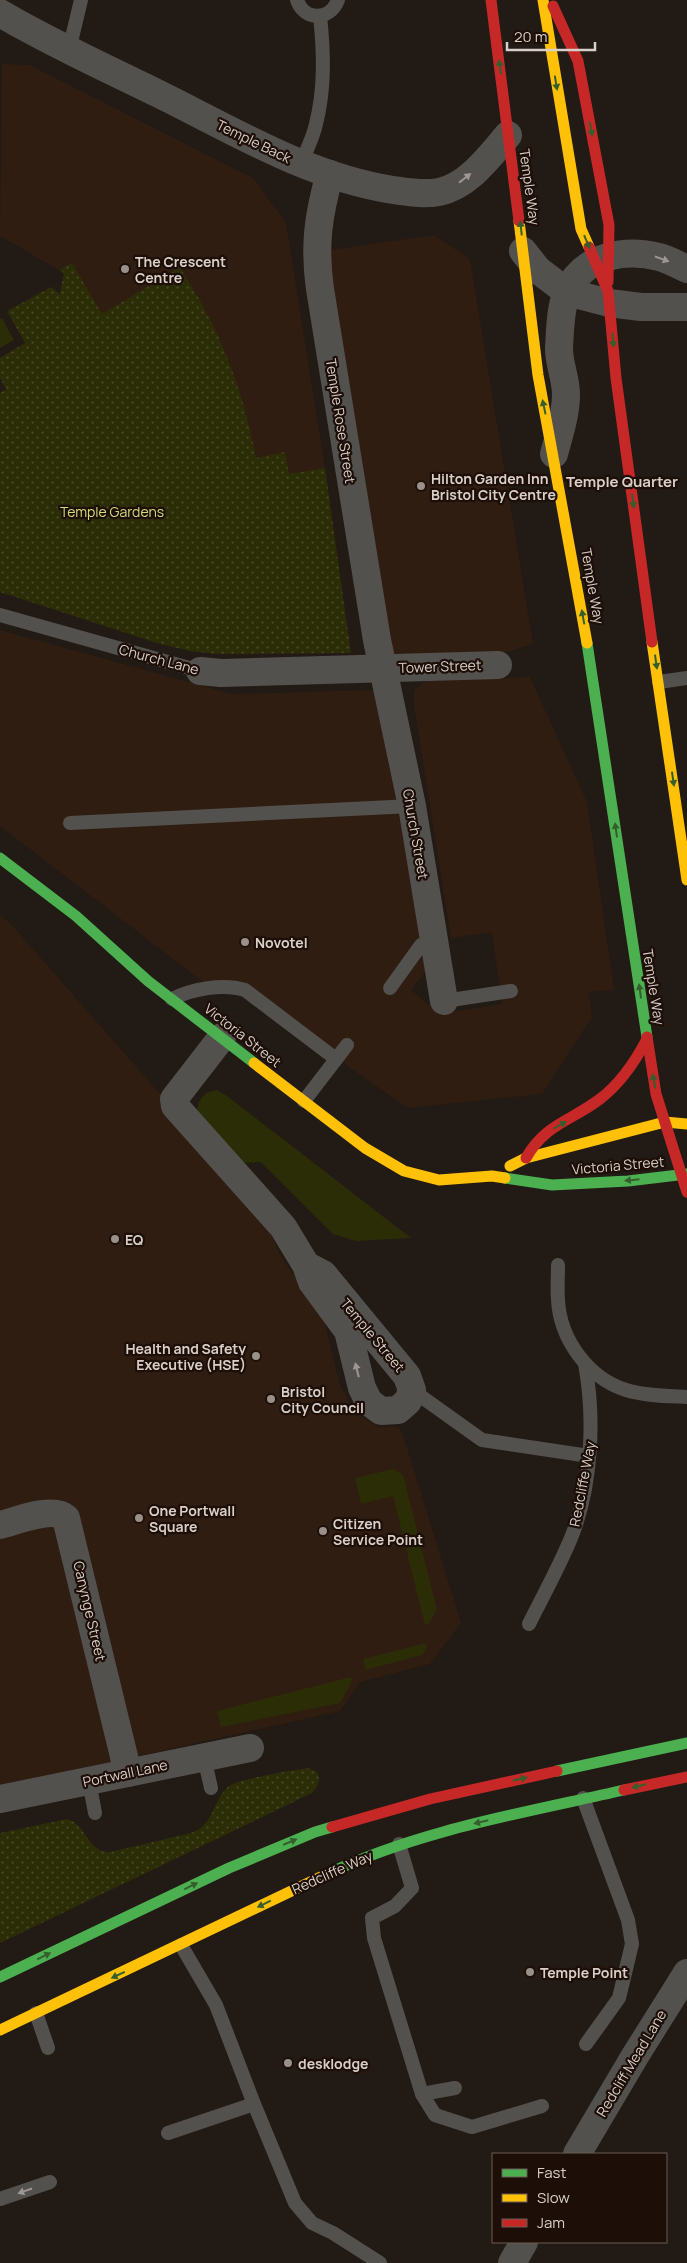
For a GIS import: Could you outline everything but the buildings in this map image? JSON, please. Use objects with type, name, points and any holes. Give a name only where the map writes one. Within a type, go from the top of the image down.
[{"type":"main road","name":"Temple Way","points":[[491,0],[538,375],[554,454],[591,665],[656,1094],[664,1122],[684,1174],[687,1192]]},
{"type":"main road","points":[[543,0],[581,229],[602,258]]},
{"type":"main road","points":[[551,0],[578,61],[609,225],[602,258],[609,297],[632,493],[687,880]]},
{"type":"main road","name":"Victoria Street","points":[[0,858],[76,916],[148,982],[365,1148],[404,1171],[439,1180],[492,1176],[552,1185],[628,1181],[684,1174]]},
{"type":"main road","points":[[526,1158],[540,1137],[602,1098],[619,1082],[634,1064],[647,1039]]},
{"type":"main road","name":"Victoria Street","points":[[492,1176],[526,1158],[664,1122],[687,1124]]},
{"type":"main road","points":[[0,1977],[229,1868],[314,1832],[430,1799],[687,1744]]},
{"type":"main road","name":"Redcliffe Way","points":[[0,2030],[363,1857],[450,1829],[583,1798],[687,1777]]},
{"type":"street","name":"Temple Back","points":[[5,10],[69,50],[301,164],[378,187],[420,194],[439,192],[462,181],[486,160],[508,135]]},
{"type":"street","name":"Temple Rose Street","points":[[330,174],[317,233],[316,262],[382,668]]},
{"type":"street","points":[[523,251],[538,270],[567,292],[609,297],[641,307],[687,307]]},
{"type":"street","points":[[554,454],[565,414],[566,392],[559,351],[562,316],[567,292],[581,271],[602,258],[637,253],[660,257],[687,269]]},
{"type":"street","name":"Tower Street","points":[[382,668],[498,665]]},
{"type":"street","name":"Church Lane","points":[[200,671],[221,673],[382,668]]},
{"type":"street","name":"Church Street","points":[[382,668],[412,806],[444,1001]]},
{"type":"street","name":"Temple Street","points":[[222,1037],[174,1099],[175,1106],[283,1227],[306,1265],[312,1282],[348,1331],[362,1388],[369,1402],[381,1411],[398,1410],[408,1401],[412,1390],[407,1376],[323,1274],[306,1265]]},
{"type":"street","name":"Canynge Street","points":[[0,1525],[47,1513],[62,1514],[66,1518],[128,1773]]},
{"type":"street","name":"Portwall Lane","points":[[0,1799],[250,1748]]},
{"type":"street","name":"Redcliff Mead Lane","points":[[578,2153],[634,2056],[687,1973]]},
{"type":"street","points":[[512,2263],[523,2243]]},
{"type":"lane","points":[[69,50],[81,0]]},
{"type":"lane","points":[[297,0],[299,7],[306,13],[320,16],[333,10],[338,0]]},
{"type":"lane","points":[[301,164],[316,126],[323,88],[324,56],[320,16]]},
{"type":"lane","name":"Church Lane","points":[[0,615],[200,671]]},
{"type":"lane","points":[[658,682],[687,678]]},
{"type":"lane","points":[[70,824],[412,806]]},
{"type":"lane","points":[[390,988],[422,945],[434,943]]},
{"type":"lane","points":[[172,999],[189,992],[219,988],[229,987],[245,990],[336,1059]]},
{"type":"lane","points":[[444,1001],[511,991]]},
{"type":"lane","points":[[304,1101],[347,1044]]},
{"type":"lane","points":[[558,1266],[558,1301],[562,1323],[573,1349],[585,1364],[604,1379],[624,1390],[648,1395],[687,1397]]},
{"type":"lane","name":"Redcliffe Way","points":[[529,1624],[572,1537],[584,1491],[591,1436],[590,1393],[585,1364]]},
{"type":"lane","points":[[412,1390],[482,1440],[589,1456]]},
{"type":"lane","points":[[204,1757],[211,1788]]},
{"type":"lane","points":[[89,1781],[95,1812]]},
{"type":"lane","points":[[583,1798],[628,1920],[632,1944],[619,1998],[586,2044]]},
{"type":"lane","points":[[399,1844],[412,1888],[395,1906],[372,1918],[374,1938],[422,2094],[435,2115],[472,2126],[542,2106]]},
{"type":"lane","points":[[181,1945],[216,2005],[295,2203],[312,2224],[333,2232],[380,2263]]},
{"type":"lane","points":[[36,2013],[48,2048]]},
{"type":"lane","points":[[422,2094],[455,2088]]},
{"type":"lane","points":[[168,2133],[254,2104]]},
{"type":"lane","points":[[0,2199],[50,2182]]},
{"type":"shaded area","points":[[2,64],[30,65],[253,178],[286,223],[328,487],[266,475],[60,294],[64,273],[0,236]]},
{"type":"shaded area","points":[[434,235],[470,259],[533,644],[503,653],[411,655],[395,653],[388,647],[323,251]]},
{"type":"shaded area","points":[[0,630],[232,694],[374,690],[404,815],[426,971],[411,990],[440,1014],[502,1004],[492,932],[451,938],[414,706],[414,690],[426,681],[530,677],[587,802],[614,990],[589,992],[592,1017],[542,1094],[408,1108],[349,1067],[244,985],[207,985],[0,826]]},
{"type":"shaded area","points":[[0,915],[12,925],[262,1212],[279,1253],[324,1321],[340,1385],[354,1411],[378,1427],[399,1427],[403,1435],[461,1623],[430,1664],[360,1682],[340,1711],[0,1787]]},
{"type":"green space","name":"Temple Gardens","points":[[72,263],[102,314],[174,271],[173,268],[178,265],[206,311],[227,357],[244,406],[256,458],[285,452],[289,474],[325,468],[351,653],[217,654],[190,651],[160,644],[0,592],[0,393],[6,389],[0,378],[0,358],[25,343],[7,311],[51,287],[60,294],[64,273],[59,270]]},
{"type":"green space","points":[[2,318],[14,340],[0,348],[0,319]]},
{"type":"green space","points":[[217,1090],[411,1238],[356,1241],[333,1234],[261,1162],[237,1163],[197,1110],[203,1096]]},
{"type":"green space","points":[[393,1469],[403,1475],[437,1610],[429,1623],[425,1625],[393,1496],[361,1504],[355,1478]]},
{"type":"green space","points":[[426,1643],[427,1647],[422,1655],[366,1670],[363,1659]]},
{"type":"green space","points":[[351,1677],[352,1681],[340,1703],[221,1727],[217,1711]]},
{"type":"green space","points":[[309,1768],[317,1772],[319,1778],[317,1787],[310,1794],[0,1943],[0,1833],[67,1819],[79,1826],[96,1848],[110,1852],[191,1833],[199,1829],[209,1818],[223,1792],[234,1783]]},
{"type":"traffic: fast","points":[[587,643],[647,1037]]},
{"type":"traffic: fast","points":[[0,858],[76,916],[148,981],[254,1063]]},
{"type":"traffic: fast","points":[[505,1178],[552,1185],[628,1181],[687,1174]]},
{"type":"traffic: fast","points":[[557,1771],[687,1743]]},
{"type":"traffic: fast","points":[[325,1875],[361,1859],[434,1834],[624,1790]]},
{"type":"traffic: fast","points":[[0,1977],[229,1868],[315,1832],[332,1827]]},
{"type":"traffic: slow","points":[[543,0],[581,229],[589,247]]},
{"type":"traffic: slow","points":[[519,221],[538,375],[587,643]]},
{"type":"traffic: slow","points":[[652,642],[687,880]]},
{"type":"traffic: slow","points":[[254,1063],[365,1148],[404,1171],[439,1180],[492,1176],[505,1178]]},
{"type":"traffic: slow","points":[[510,1166],[526,1158],[665,1122],[687,1124]]},
{"type":"traffic: slow","points":[[0,2030],[325,1875]]},
{"type":"traffic: jam","points":[[491,0],[519,221]]},
{"type":"traffic: jam","points":[[553,6],[578,61],[609,225],[608,282]]},
{"type":"traffic: jam","points":[[589,247],[608,291],[616,378],[652,642]]},
{"type":"traffic: jam","points":[[647,1037],[656,1094],[687,1192]]},
{"type":"traffic: jam","points":[[526,1158],[533,1147],[550,1130],[600,1099],[615,1086],[632,1064],[647,1039]]},
{"type":"traffic: jam","points":[[332,1827],[430,1799],[557,1771]]},
{"type":"traffic: jam","points":[[624,1790],[687,1777]]},
{"type":"place","name":"The Crescent Centre","points":[[125,269]]},
{"type":"place","name":"Hilton Garden Inn Bristol City Centre","points":[[421,486]]},
{"type":"place","name":"Novotel","points":[[245,942]]},
{"type":"place","name":"EQ","points":[[115,1239]]},
{"type":"place","name":"Health and Safety Executive (HSE)","points":[[256,1356]]},
{"type":"place","name":"Bristol City Council","points":[[271,1399]]},
{"type":"place","name":"One Portwall Square","points":[[139,1518]]},
{"type":"place","name":"Citizen Service Point","points":[[323,1531]]},
{"type":"place","name":"Temple Point","points":[[530,1972]]},
{"type":"place","name":"desklodge","points":[[288,2063]]},
{"type":"district","name":"Temple Quarter","points":[[622,481]]}]
